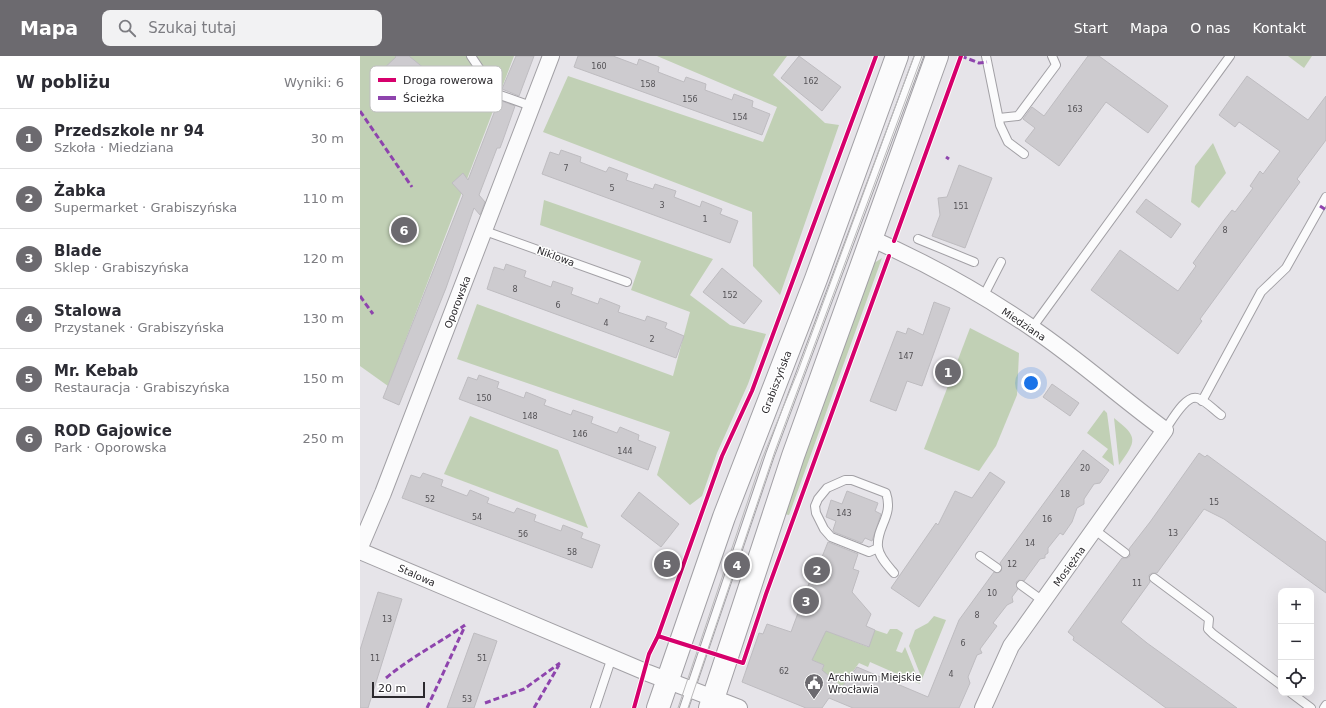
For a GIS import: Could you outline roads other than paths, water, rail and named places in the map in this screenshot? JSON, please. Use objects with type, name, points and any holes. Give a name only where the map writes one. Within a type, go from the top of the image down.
[{"type":"main road","name":"Grabiszyńska","points":[[658,708],[724,517],[816,279],[897,56]]},
{"type":"main road","points":[[712,703],[793,456],[870,238],[937,56]]},
{"type":"street","name":"Oporowska","points":[[360,547],[383,493],[485,231],[551,56]]},
{"type":"street","name":"Miedziana","points":[[870,238],[953,279],[1032,328],[1165,430]]},
{"type":"street","name":"Mosiężna","points":[[983,708],[1001,676],[1011,646],[1165,430]]},
{"type":"street","name":"Stalowa","points":[[360,551],[691,690],[712,703],[739,708]]},
{"type":"lane","points":[[471,56],[478,66]]},
{"type":"lane","points":[[684,708],[770,455],[788,411],[919,56]]},
{"type":"lane","points":[[986,56],[999,118],[1008,142],[1024,154]]},
{"type":"lane","points":[[999,118],[1018,116],[1056,65],[1052,56]]},
{"type":"lane","points":[[1032,328],[1230,56]]},
{"type":"lane","points":[[502,94],[531,106]]},
{"type":"lane","points":[[1202,402],[1261,292],[1286,268],[1326,197]]},
{"type":"lane","name":"Niklowa","points":[[485,231],[627,282]]},
{"type":"lane","points":[[918,239],[974,262]]},
{"type":"lane","points":[[983,297],[1001,262]]},
{"type":"lane","points":[[1165,430],[1185,402],[1192,398],[1198,398],[1221,415]]},
{"type":"lane","points":[[878,548],[869,552],[861,550],[831,537],[826,533],[816,513],[815,506],[818,499],[827,488],[837,482],[852,480],[886,494],[889,503],[887,518],[880,536],[878,548],[884,561],[894,573]]},
{"type":"lane","points":[[1095,530],[1125,553]]},
{"type":"lane","points":[[980,556],[997,568]]},
{"type":"lane","points":[[1154,578],[1209,619],[1208,628],[1213,634],[1278,683]]},
{"type":"lane","points":[[1021,585],[1043,601]]},
{"type":"lane","points":[[595,708],[612,657]]},
{"type":"lane","points":[[1295,696],[1311,708]]},
{"type":"tram line","points":[[678,708],[762,459],[798,371],[914,56]]},
{"type":"tram line","points":[[688,708],[775,451],[922,56]]},
{"type":"place","name":"ROD Gajowice","points":[[404,230]]},
{"type":"place","name":"Przedszkole nr 94","points":[[948,372]]},
{"type":"place","name":"Mr. Kebab","points":[[667,564]]},
{"type":"place","name":"Stalowa","points":[[737,565]]},
{"type":"place","name":"Żabka","points":[[817,570]]},
{"type":"place","name":"Blade","points":[[806,601]]},
{"type":"place","name":"Archiwum Miejskie Wrocławia","points":[[814,700]]}]
